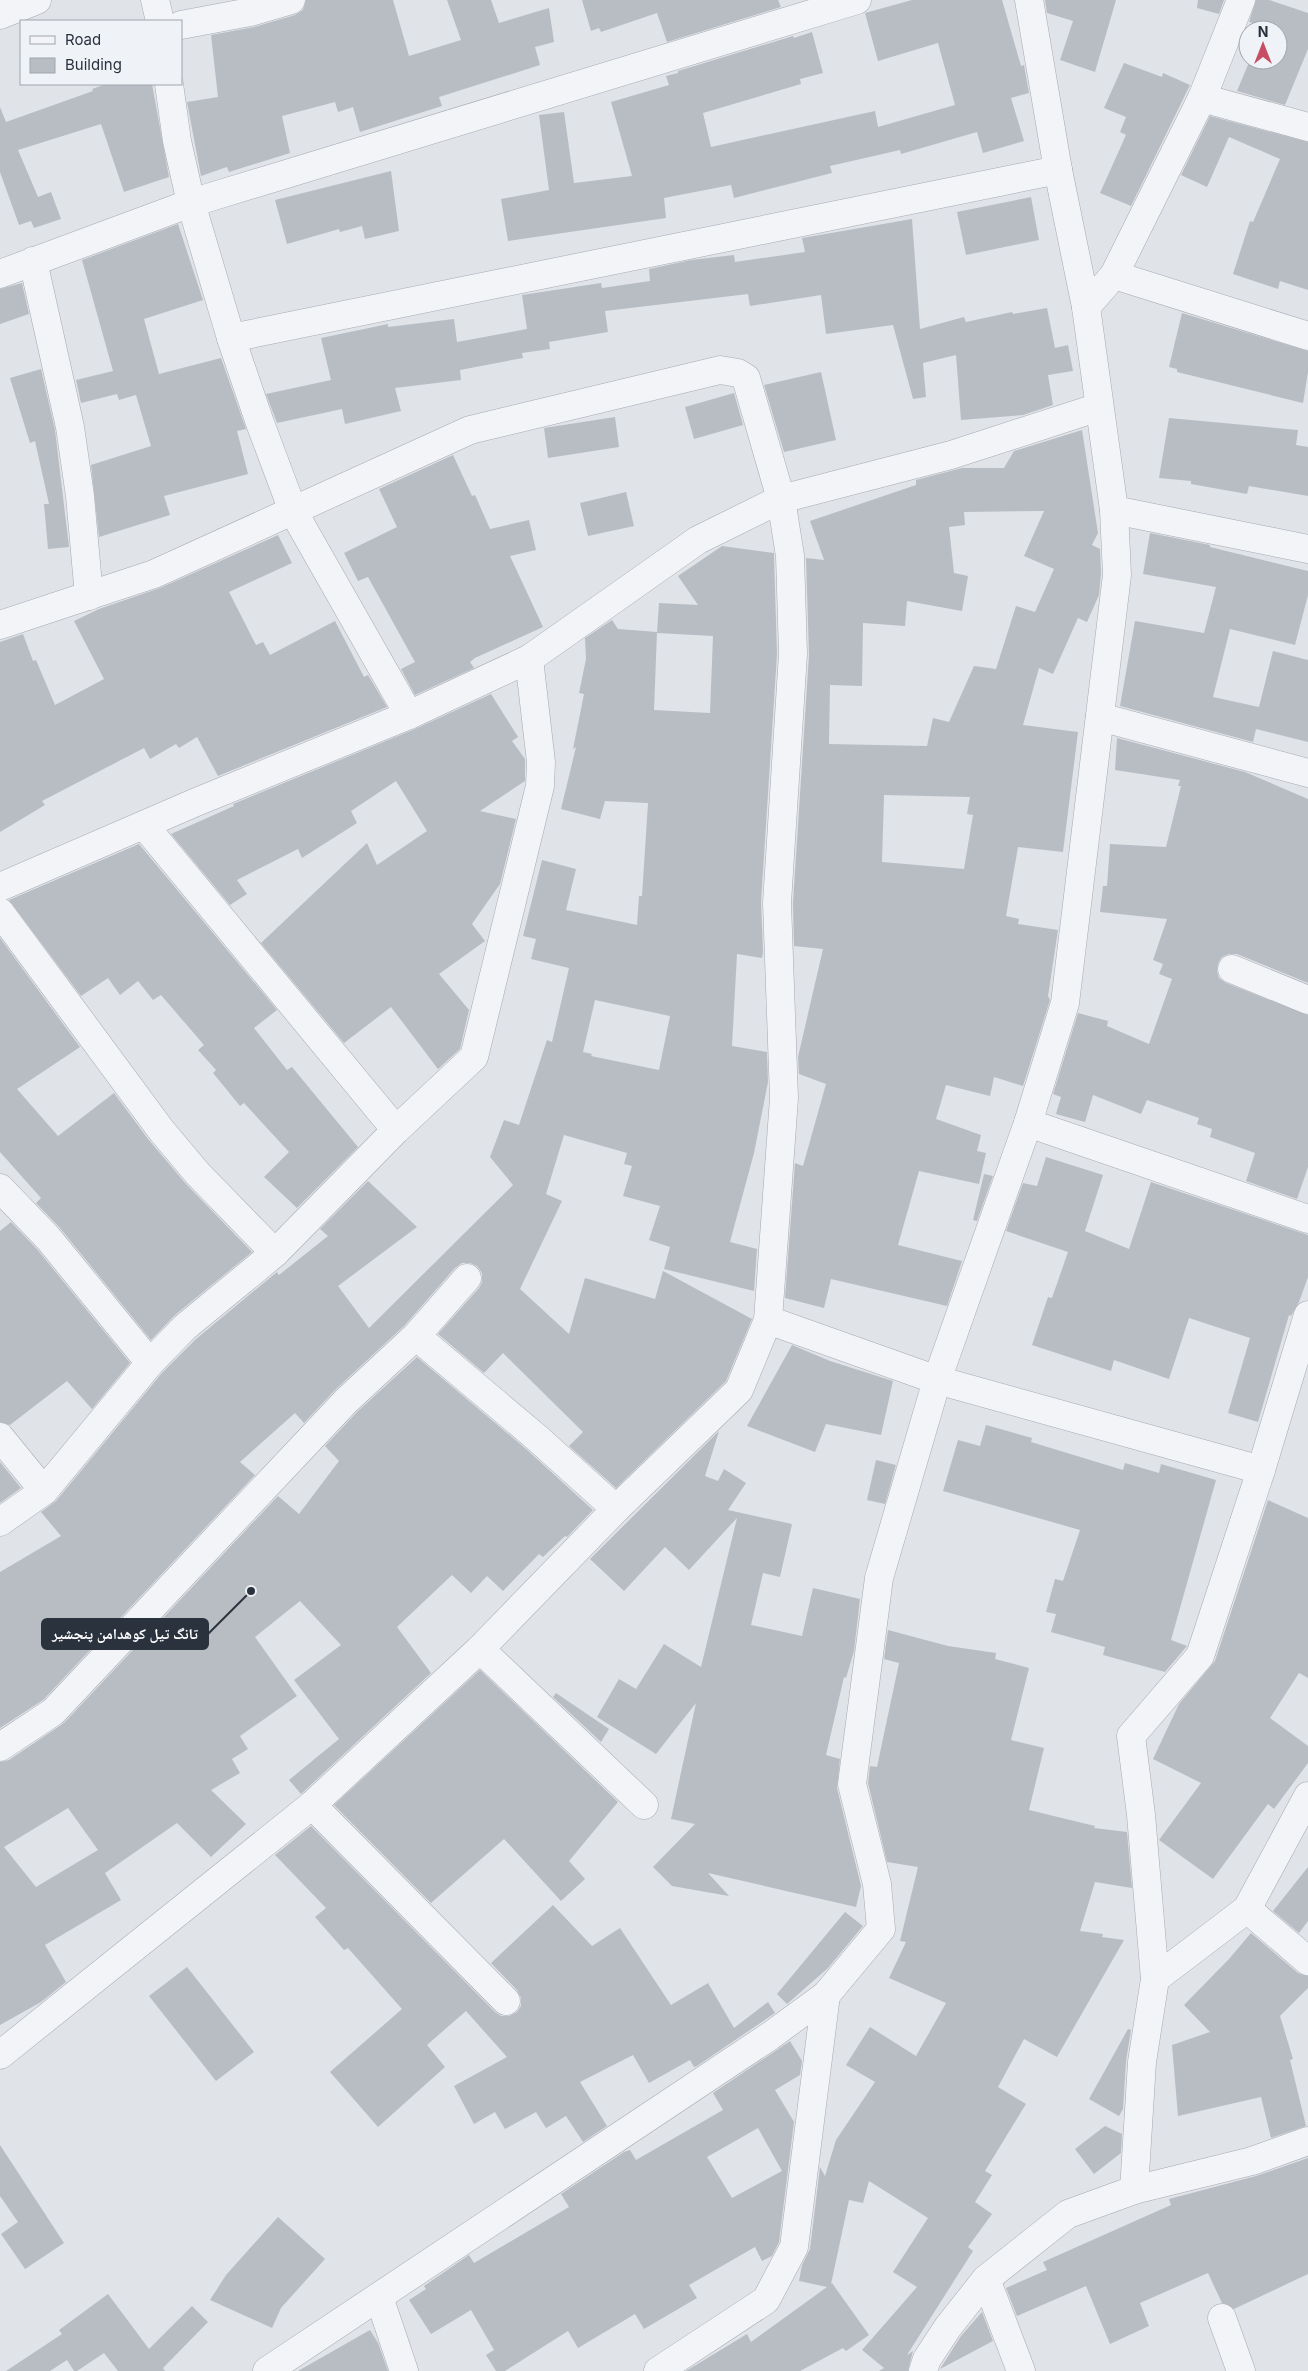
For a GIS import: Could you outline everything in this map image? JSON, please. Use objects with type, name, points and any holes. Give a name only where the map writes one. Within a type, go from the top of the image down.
[{"type":"street","points":[[0,15],[37,0]]},
{"type":"street","points":[[155,0],[160,20]]},
{"type":"street","points":[[182,25],[250,12],[291,0]]},
{"type":"street","points":[[0,274],[191,203],[857,0]]},
{"type":"street","points":[[267,2371],[770,2036],[826,1995],[881,1929],[877,1884],[852,1784],[879,1578],[937,1380],[1028,1123],[1065,1003],[1117,575],[1114,510],[1086,307],[1058,170],[1029,0]]},
{"type":"street","points":[[1086,307],[1114,275],[1202,98],[1241,0]]},
{"type":"street","points":[[169,85],[177,141],[191,203],[231,338],[293,511],[409,715]]},
{"type":"street","points":[[1202,98],[1308,127]]},
{"type":"street","points":[[231,338],[1058,170]]},
{"type":"street","points":[[33,261],[70,427],[80,496],[89,596]]},
{"type":"street","points":[[1114,275],[1308,336]]},
{"type":"street","points":[[0,625],[154,574],[470,430],[720,370],[738,373],[746,378],[781,499],[790,556],[793,654],[777,903],[784,1098],[768,1320],[739,1390],[616,1509],[480,1649],[312,1805],[0,2055]]},
{"type":"street","points":[[0,887],[409,715],[529,659],[698,540],[781,499],[951,454],[1099,407]]},
{"type":"street","points":[[1114,510],[1308,549]]},
{"type":"street","points":[[0,1522],[44,1491],[150,1364],[185,1327],[275,1253],[396,1130],[474,1057],[540,786],[541,762],[529,659]]},
{"type":"street","points":[[1100,717],[1308,774]]},
{"type":"street","points":[[144,825],[396,1130]]},
{"type":"street","points":[[0,912],[167,1137],[198,1174],[275,1253]]},
{"type":"street","points":[[1232,969],[1308,1000]]},
{"type":"street","points":[[1028,1123],[1308,1219]]},
{"type":"street","points":[[0,1188],[48,1238],[150,1364]]},
{"type":"street","points":[[0,1747],[53,1712],[346,1401],[416,1336],[467,1278]]},
{"type":"street","points":[[1134,2190],[1142,2062],[1155,1979],[1141,1815],[1131,1736],[1200,1656],[1261,1470],[1308,1315]]},
{"type":"street","points":[[768,1320],[937,1380],[1261,1470]]},
{"type":"street","points":[[416,1336],[536,1437],[616,1509]]},
{"type":"street","points":[[0,1437],[44,1491]]},
{"type":"street","points":[[480,1649],[644,1805]]},
{"type":"street","points":[[1155,1979],[1247,1909],[1308,1796]]},
{"type":"street","points":[[312,1805],[506,2001]]},
{"type":"street","points":[[1247,1909],[1308,1961]]},
{"type":"street","points":[[658,2371],[766,2300],[794,2247],[826,1995]]},
{"type":"street","points":[[923,2371],[926,2359],[948,2327],[986,2279],[1068,2214],[1134,2190],[1252,2161],[1308,2141]]},
{"type":"street","points":[[986,2279],[1021,2371]]},
{"type":"street","points":[[378,2297],[404,2371]]},
{"type":"street","points":[[1222,2318],[1241,2371]]},
{"type":"building","points":[[306,0],[393,0],[409,56],[461,40],[447,0],[491,0],[499,23],[549,8],[554,42],[535,47],[540,65],[439,97],[442,106],[360,132],[353,107],[338,112],[335,102],[282,116],[290,153],[229,172],[227,167],[201,176],[187,102],[218,97],[211,35],[254,27],[295,15],[303,10]]},
{"type":"building","points":[[582,0],[778,0],[781,7],[667,42],[657,13],[601,32],[599,28],[591,31]]},
{"type":"building","points":[[912,0],[1002,0],[1021,66],[1024,65],[1029,93],[1011,98],[1024,141],[983,153],[977,132],[901,154],[900,150],[830,166],[832,173],[734,198],[731,185],[664,198],[666,218],[508,241],[501,199],[549,190],[539,115],[564,112],[574,183],[632,176],[611,102],[669,85],[666,76],[678,73],[678,71],[793,36],[794,38],[812,32],[823,73],[800,79],[801,84],[703,113],[711,147],[875,111],[878,127],[955,105],[938,43],[878,61],[865,13]]},
{"type":"building","points":[[1045,0],[1116,0],[1095,72],[1060,60],[1073,21],[1047,13]]},
{"type":"building","points":[[1198,0],[1224,0],[1219,14],[1197,8]]},
{"type":"building","points":[[1256,0],[1269,0],[1308,13],[1308,49],[1285,105],[1237,91],[1246,70],[1288,70],[1288,20],[1250,20]]},
{"type":"building","points":[[1124,63],[1162,77],[1163,73],[1190,85],[1131,206],[1100,193],[1126,135],[1120,132],[1126,117],[1104,108]]},
{"type":"building","points":[[103,85],[152,85],[169,177],[124,192],[101,124],[18,150],[38,197],[51,192],[61,219],[34,228],[31,221],[19,225],[0,172],[0,107],[6,122],[93,91],[92,89]]},
{"type":"building","points":[[1210,116],[1308,142],[1308,290],[1280,281],[1278,289],[1233,274],[1250,221],[1253,222],[1280,159],[1229,137],[1207,187],[1181,175]]},
{"type":"building","points":[[391,171],[399,231],[365,239],[362,226],[340,232],[339,229],[287,244],[275,200]]},
{"type":"building","points":[[1031,197],[1039,240],[966,255],[957,212]]},
{"type":"building","points":[[912,219],[920,329],[964,317],[966,322],[1012,312],[1013,314],[1047,308],[1055,348],[1068,345],[1073,371],[1048,375],[1053,405],[1023,415],[961,420],[956,355],[923,363],[926,397],[913,399],[893,325],[826,334],[821,295],[750,306],[748,294],[605,311],[608,332],[549,342],[550,349],[522,353],[523,358],[460,370],[461,380],[395,388],[401,411],[345,424],[342,409],[277,423],[266,394],[331,380],[321,338],[388,324],[388,327],[454,319],[457,342],[527,329],[522,295],[601,283],[602,288],[650,281],[649,269],[691,260],[734,255],[735,262],[805,252],[802,238]]},
{"type":"building","points":[[178,224],[203,300],[144,319],[159,374],[221,358],[246,429],[237,431],[248,474],[164,496],[170,515],[99,537],[91,465],[151,446],[136,395],[119,400],[117,394],[81,403],[76,380],[113,371],[82,260]]},
{"type":"building","points":[[22,283],[29,314],[0,324],[0,289]]},
{"type":"building","points":[[1182,313],[1308,351],[1308,372],[1303,403],[1177,372],[1177,369],[1169,367]]},
{"type":"building","points":[[41,369],[55,430],[69,547],[48,549],[44,504],[49,504],[35,441],[30,443],[10,378]]},
{"type":"building","points":[[821,372],[836,440],[784,452],[764,385]]},
{"type":"building","points":[[734,393],[743,425],[694,439],[685,407]]},
{"type":"building","points":[[615,417],[619,447],[548,458],[544,428]]},
{"type":"building","points":[[1169,418],[1298,430],[1296,445],[1308,447],[1308,496],[1249,486],[1247,494],[1191,484],[1191,481],[1159,478]]},
{"type":"building","points":[[1082,430],[1098,533],[1092,545],[1100,549],[1101,574],[1099,595],[1087,622],[1078,618],[1053,674],[1039,668],[1023,725],[1078,732],[1063,852],[1018,847],[1006,916],[1019,919],[1018,924],[1058,930],[1048,996],[1050,1000],[1023,1086],[994,1077],[990,1096],[946,1085],[936,1119],[981,1135],[977,1151],[986,1153],[979,1184],[919,1171],[898,1245],[962,1261],[947,1306],[831,1279],[824,1308],[785,1298],[795,1163],[803,1166],[826,1084],[799,1074],[798,1057],[823,949],[794,946],[793,903],[809,655],[806,558],[824,560],[810,521],[916,485],[916,480],[962,468],[1004,468],[1014,451]],"holes":[[[1044,511],[1024,556],[1054,569],[1035,612],[1016,606],[996,669],[974,666],[949,722],[933,718],[927,746],[829,744],[830,685],[862,686],[863,623],[905,626],[907,601],[962,611],[968,576],[954,573],[949,527],[965,525],[964,512]],[[884,795],[970,797],[967,814],[973,815],[964,869],[882,862]]]},
{"type":"building","points":[[453,455],[472,496],[475,495],[490,529],[529,520],[536,550],[510,556],[543,627],[475,658],[470,662],[474,668],[415,695],[401,669],[415,662],[368,577],[358,581],[344,553],[397,527],[379,489]]},
{"type":"building","points":[[626,492],[634,526],[588,536],[580,503]]},
{"type":"building","points":[[1150,533],[1210,545],[1210,547],[1308,571],[1308,595],[1295,645],[1230,629],[1213,697],[1259,707],[1273,651],[1308,660],[1308,742],[1256,729],[1253,742],[1120,706],[1135,621],[1204,633],[1216,587],[1143,574]]},
{"type":"building","points":[[278,535],[292,563],[229,592],[256,645],[263,642],[270,655],[335,621],[364,677],[368,675],[387,707],[218,776],[197,737],[179,748],[176,744],[150,759],[144,748],[42,801],[45,805],[0,832],[0,642],[23,634],[33,661],[36,660],[55,705],[104,679],[74,621],[99,609],[160,588]]},
{"type":"building","points":[[722,546],[774,553],[777,654],[761,902],[763,952],[762,958],[737,954],[732,1046],[767,1052],[768,1082],[754,1153],[730,1242],[757,1249],[754,1291],[664,1269],[670,1247],[649,1240],[660,1206],[623,1196],[632,1166],[624,1164],[627,1153],[564,1135],[546,1194],[562,1201],[520,1289],[569,1334],[585,1278],[655,1299],[663,1271],[752,1319],[726,1381],[616,1488],[569,1446],[583,1432],[503,1353],[484,1373],[438,1334],[479,1288],[482,1282],[482,1273],[477,1266],[470,1263],[462,1263],[455,1268],[405,1325],[335,1390],[304,1423],[295,1413],[240,1462],[255,1475],[43,1700],[0,1728],[0,1572],[61,1536],[41,1512],[56,1501],[162,1373],[196,1339],[277,1272],[279,1275],[328,1236],[320,1229],[368,1181],[417,1227],[338,1286],[369,1328],[513,1185],[490,1157],[504,1120],[519,1125],[547,1040],[552,1042],[569,968],[531,959],[536,939],[523,936],[542,860],[576,869],[566,910],[637,925],[639,896],[642,896],[648,803],[605,801],[600,819],[561,809],[576,747],[573,749],[584,694],[579,693],[586,659],[585,638],[612,620],[618,629],[657,632],[654,710],[710,713],[713,636],[657,633],[659,603],[698,605],[678,576]],"holes":[[[595,1000],[670,1016],[659,1070],[591,1056],[592,1054],[583,1052]]]},
{"type":"building","points":[[491,694],[518,737],[512,741],[525,759],[525,781],[480,811],[516,819],[500,884],[472,924],[485,941],[439,974],[469,1010],[460,1049],[438,1069],[391,1007],[344,1043],[261,943],[367,843],[377,865],[427,831],[396,781],[351,811],[357,823],[302,858],[298,849],[237,880],[247,894],[230,905],[171,834],[234,806],[233,804],[415,729]]},
{"type":"building","points":[[1117,738],[1245,772],[1308,799],[1308,983],[1237,954],[1229,954],[1222,957],[1218,963],[1217,971],[1219,978],[1226,983],[1308,1015],[1308,1167],[1297,1199],[1246,1181],[1255,1153],[1210,1137],[1212,1129],[1197,1124],[1199,1118],[1147,1100],[1141,1114],[1093,1095],[1085,1122],[1056,1114],[1061,1097],[1053,1094],[1078,1013],[1108,1021],[1107,1026],[1149,1044],[1172,979],[1159,974],[1163,964],[1153,960],[1167,919],[1100,912],[1103,886],[1107,886],[1110,844],[1166,847],[1181,786],[1178,786],[1180,780],[1115,770]]},
{"type":"building","points":[[139,844],[277,1010],[254,1028],[287,1070],[292,1067],[358,1147],[297,1208],[264,1177],[289,1152],[244,1103],[240,1106],[213,1073],[216,1070],[198,1050],[204,1045],[161,995],[153,1000],[138,981],[120,995],[108,978],[81,996],[9,900]]},
{"type":"building","points":[[0,938],[80,1047],[17,1089],[58,1136],[114,1093],[148,1139],[186,1184],[252,1252],[175,1315],[151,1340],[60,1228],[36,1203],[41,1198],[0,1152]]},
{"type":"building","points":[[1046,1157],[1103,1175],[1085,1231],[1129,1249],[1151,1182],[1308,1235],[1308,1277],[1299,1302],[1291,1316],[1289,1315],[1258,1422],[1228,1413],[1250,1338],[1189,1318],[1169,1379],[1114,1360],[1111,1371],[1032,1345],[1048,1297],[1052,1298],[1068,1252],[1006,1231],[1023,1183],[1037,1186]]},
{"type":"building","points":[[984,1174],[993,1176],[977,1221],[973,1220]]},
{"type":"building","points":[[11,1222],[36,1248],[130,1363],[92,1409],[67,1381],[10,1425],[0,1422],[0,1231]]},
{"type":"building","points":[[792,1345],[830,1361],[893,1381],[881,1435],[826,1424],[815,1452],[747,1426]]},
{"type":"building","points":[[417,1357],[526,1449],[593,1510],[567,1537],[565,1536],[543,1557],[539,1554],[503,1591],[487,1576],[471,1593],[452,1575],[397,1627],[431,1673],[301,1794],[289,1780],[339,1739],[294,1680],[341,1645],[300,1601],[255,1637],[297,1696],[240,1736],[248,1749],[232,1759],[240,1773],[211,1790],[246,1824],[211,1857],[177,1823],[105,1873],[121,1900],[45,1945],[66,1982],[41,2002],[0,2025],[0,1762],[9,1760],[64,1723],[278,1496],[299,1514],[339,1461],[325,1446],[357,1412]],"holes":[[[68,1808],[98,1850],[36,1887],[4,1847]]]},
{"type":"building","points":[[986,1425],[1032,1438],[1031,1442],[1123,1470],[1125,1463],[1159,1473],[1161,1464],[1216,1480],[1171,1640],[1187,1646],[1165,1672],[1103,1655],[1105,1647],[1051,1632],[1056,1614],[1046,1612],[1055,1579],[1063,1581],[1080,1530],[943,1491],[958,1440],[980,1446]]},
{"type":"building","points":[[719,1431],[705,1476],[718,1481],[724,1469],[746,1483],[728,1510],[792,1524],[780,1577],[763,1573],[751,1625],[802,1636],[813,1588],[860,1599],[854,1651],[846,1678],[844,1677],[826,1755],[840,1759],[837,1788],[861,1886],[856,1907],[708,1873],[729,1896],[672,1886],[653,1867],[695,1824],[671,1819],[696,1703],[656,1754],[597,1717],[619,1679],[636,1689],[664,1644],[701,1667],[737,1518],[689,1570],[665,1547],[624,1591],[590,1559]]},
{"type":"building","points":[[876,1460],[896,1465],[885,1504],[867,1500]]},
{"type":"building","points":[[0,1462],[21,1488],[0,1503]]},
{"type":"building","points":[[1268,1500],[1308,1518],[1308,1678],[1299,1673],[1270,1718],[1308,1746],[1308,1763],[1274,1809],[1268,1804],[1213,1879],[1159,1840],[1201,1783],[1153,1759],[1179,1704],[1215,1661]]},
{"type":"building","points":[[888,1630],[948,1646],[996,1653],[995,1659],[1029,1668],[1011,1740],[1044,1748],[1029,1810],[1095,1826],[1094,1828],[1127,1832],[1132,1888],[1095,1882],[1080,1931],[1103,1934],[1102,1937],[1124,1940],[1057,2057],[1024,2039],[998,2087],[1026,2104],[985,2171],[992,2175],[975,2202],[992,2214],[968,2247],[973,2251],[907,2355],[913,2351],[908,2371],[879,2371],[884,2368],[862,2350],[917,2287],[893,2272],[928,2218],[869,2181],[863,2203],[849,2200],[831,2284],[869,2335],[846,2351],[843,2348],[800,2371],[686,2371],[747,2334],[751,2342],[827,2287],[799,2281],[802,2265],[810,2249],[820,2167],[825,2176],[836,2140],[875,2082],[846,2065],[870,2027],[916,2056],[946,2003],[889,1978],[906,1942],[900,1941],[918,1867],[887,1862],[868,1783],[870,1766],[877,1767],[899,1663],[884,1659]]},
{"type":"building","points":[[480,1670],[618,1802],[569,1861],[585,1879],[561,1901],[504,1839],[431,1903],[334,1805]]},
{"type":"building","points":[[556,1693],[609,1729],[601,1742],[553,1697]]},
{"type":"building","points":[[311,1826],[501,2016],[509,2016],[517,2012],[521,2006],[521,1998],[517,1990],[491,1963],[553,1905],[592,1946],[620,1928],[671,2005],[708,1983],[734,2028],[768,2002],[775,2013],[697,2066],[694,2067],[690,2060],[649,2083],[633,2055],[580,2082],[607,2126],[583,2142],[566,2116],[546,2128],[536,2112],[505,2129],[495,2112],[474,2124],[454,2086],[507,2057],[466,2011],[427,2045],[445,2067],[378,2127],[330,2072],[402,2009],[348,1948],[344,1950],[315,1917],[326,1908],[275,1855]]},
{"type":"building","points":[[1308,1867],[1308,1921],[1299,1933],[1273,1911]]},
{"type":"building","points":[[845,1912],[863,1926],[828,1968],[787,2004],[777,1994]]},
{"type":"building","points":[[1251,1933],[1298,1973],[1308,1976],[1308,1988],[1280,2016],[1293,2059],[1290,2060],[1306,2126],[1271,2138],[1261,2097],[1178,2116],[1172,2045],[1210,2032],[1184,2005],[1229,1959]]},
{"type":"building","points":[[187,1967],[254,2052],[216,2081],[149,1996]]},
{"type":"building","points":[[1128,2029],[1131,2030],[1126,2061],[1123,2109],[1119,2116],[1089,2099]]},
{"type":"building","points":[[790,2041],[802,2061],[800,2075],[775,2090],[794,2122],[779,2242],[772,2256],[762,2261],[755,2247],[689,2285],[697,2298],[644,2329],[635,2314],[578,2348],[568,2331],[505,2371],[496,2371],[486,2355],[494,2350],[471,2310],[431,2334],[409,2300],[426,2289],[424,2286],[469,2255],[474,2263],[569,2207],[561,2194],[624,2152],[630,2150],[636,2160],[723,2110],[713,2093]],"holes":[[[758,2128],[782,2171],[732,2198],[707,2157]]]},
{"type":"building","points":[[1105,2126],[1122,2134],[1121,2153],[1094,2174],[1075,2149]]},
{"type":"building","points":[[0,2145],[64,2243],[25,2269],[1,2234],[18,2222],[0,2196]]},
{"type":"building","points":[[1308,2158],[1308,2274],[1234,2309],[1222,2303],[1208,2273],[1140,2303],[1149,2326],[1110,2344],[1086,2286],[1017,2316],[1006,2288],[1047,2270],[1043,2262],[1171,2205],[1169,2199],[1256,2176]]},
{"type":"building","points":[[278,2217],[325,2259],[281,2308],[272,2328],[210,2300],[226,2275]]},
{"type":"building","points":[[108,2294],[149,2349],[192,2306],[208,2322],[163,2368],[165,2371],[118,2371],[104,2353],[77,2371],[74,2371],[67,2360],[50,2371],[6,2371],[62,2334],[59,2330]]},
{"type":"building","points":[[982,2312],[993,2341],[940,2369],[961,2336]]},
{"type":"building","points":[[370,2330],[378,2343],[388,2371],[298,2371]]},
{"type":"place","name":"تانگ تیل کوهدامن پنجشیر","points":[[251,1591]]}]
